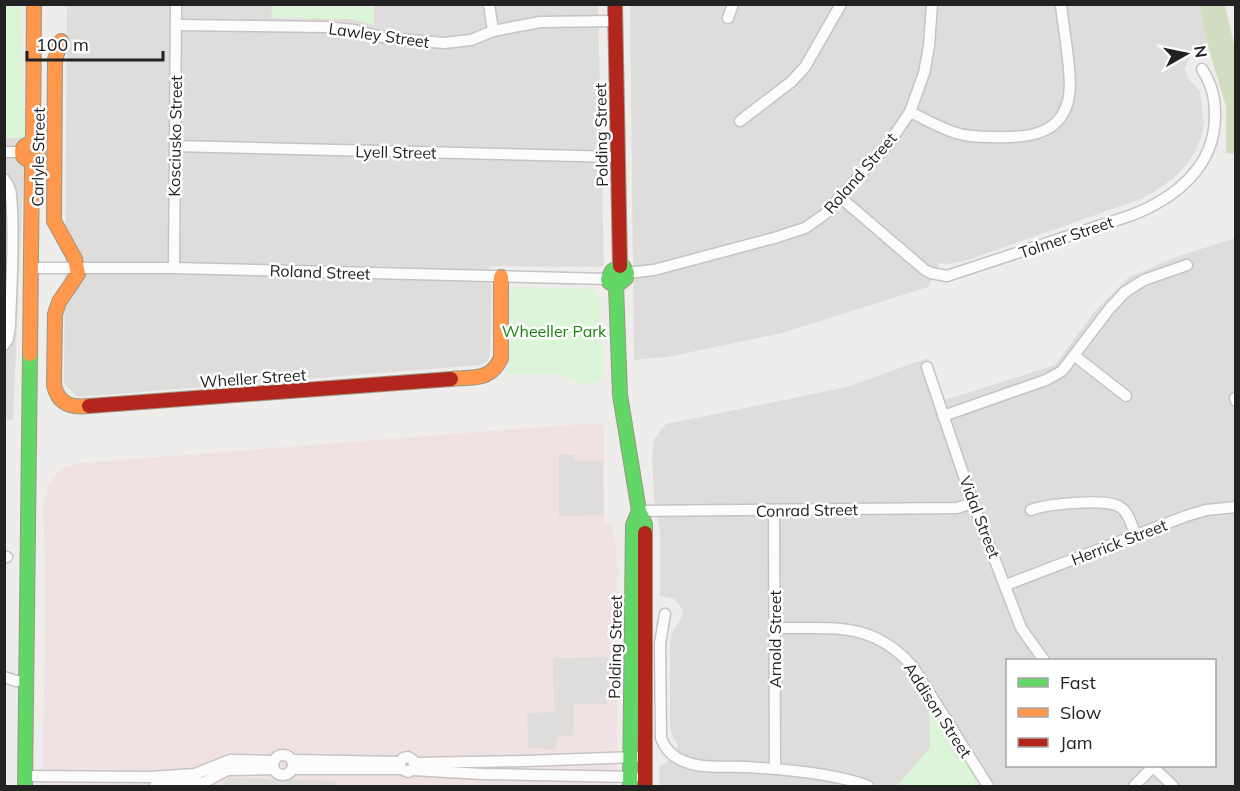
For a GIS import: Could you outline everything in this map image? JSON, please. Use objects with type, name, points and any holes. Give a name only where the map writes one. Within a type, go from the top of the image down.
[{"type":"main road","points":[[26,781],[32,267],[29,152],[34,4]]},
{"type":"main road","name":"Polding Street","points":[[615,4],[618,157],[624,269]]},
{"type":"main road","name":"Carlyle Street","points":[[62,41],[55,60],[54,221],[57,231],[76,258],[78,268]]},
{"type":"main road","name":"Wheller Street","points":[[78,268],[77,277],[59,302],[55,314],[54,385],[56,395],[64,404],[81,407],[485,376],[495,369],[501,358],[501,277]]},
{"type":"main road","points":[[612,282],[612,271],[624,269]]},
{"type":"main road","name":"Polding Street","points":[[612,282],[620,395],[639,511],[645,524],[645,782]]},
{"type":"main road","name":"Polding Street","points":[[630,782],[633,525],[639,511]]},
{"type":"street","name":"Kosciusko Street","points":[[174,268],[176,4]]},
{"type":"street","points":[[489,4],[493,31]]},
{"type":"street","points":[[728,18],[733,4]]},
{"type":"street","points":[[740,121],[806,68],[841,4]]},
{"type":"street","name":"Roland Street","points":[[624,269],[654,270],[804,228],[825,214],[889,143],[910,112],[924,74],[932,4]]},
{"type":"street","points":[[910,112],[956,133],[969,136],[1023,138],[1041,134],[1055,124],[1063,114],[1069,100],[1070,84],[1061,4]]},
{"type":"street","name":"Lawley Street","points":[[177,25],[325,27],[354,30],[386,38],[444,43],[471,40],[493,31],[540,22],[615,21]]},
{"type":"street","name":"Tolmer Street","points":[[841,198],[916,263],[931,273],[947,276],[1132,215],[1158,203],[1176,191],[1203,163],[1211,145],[1215,125],[1215,99],[1210,82],[1202,69]]},
{"type":"street","name":"Lyell Street","points":[[175,146],[618,157]]},
{"type":"street","points":[[4,152],[29,152]]},
{"type":"street","points":[[4,179],[9,187],[12,205],[10,326],[8,339],[4,345]]},
{"type":"street","points":[[944,416],[1046,380],[1062,371],[1125,292],[1144,280],[1187,265]]},
{"type":"street","name":"Roland Street","points":[[32,267],[174,268],[612,282]]},
{"type":"street","points":[[1075,356],[1126,396]]},
{"type":"street","name":"Vidal Street","points":[[927,367],[974,503],[1022,627],[1043,659]]},
{"type":"street","name":"Conrad Street","points":[[639,511],[957,508],[974,503]]},
{"type":"street","points":[[1030,510],[1058,504],[1110,503],[1120,507],[1128,517],[1136,536]]},
{"type":"street","name":"Herrick Street","points":[[1006,585],[1196,513],[1236,507]]},
{"type":"street","name":"Arnold Street","points":[[774,510],[775,769]]},
{"type":"street","points":[[665,614],[660,643],[661,738],[664,746],[683,761],[696,765],[775,769],[833,782],[868,786]]},
{"type":"street","name":"Addison Street","points":[[775,628],[850,629],[871,634],[887,643],[913,667],[988,786]]},
{"type":"street","points":[[4,677],[16,681],[27,681]]},
{"type":"street","points":[[274,765],[279,756],[285,755],[292,765]]},
{"type":"street","points":[[292,765],[400,766],[405,772],[414,767],[645,756]]},
{"type":"street","points":[[26,781],[195,774],[230,760],[274,765]]},
{"type":"street","points":[[516,762],[516,775]]},
{"type":"street","points":[[274,765],[277,772],[283,775],[289,773],[292,765]]},
{"type":"street","points":[[155,786],[196,784],[227,770],[274,765]]},
{"type":"street","points":[[414,767],[645,782]]},
{"type":"street","points":[[1134,786],[1151,767]]},
{"type":"street","points":[[1153,767],[1173,786]]},
{"type":"shaded area","points":[[67,5],[598,5],[604,265],[600,267],[489,266],[492,289],[490,353],[488,361],[481,365],[77,397],[64,383]]},
{"type":"shaded area","points":[[630,5],[1199,5],[1209,50],[1197,52],[1190,57],[1184,69],[1200,92],[1204,124],[1201,138],[1194,154],[1184,167],[1154,192],[1141,199],[965,261],[939,263],[928,287],[782,333],[667,357],[634,360]]},
{"type":"shaded area","points":[[5,138],[25,138],[13,420],[5,420]]},
{"type":"shaded area","points":[[1235,238],[1235,786],[660,786],[659,766],[665,764],[678,746],[670,726],[670,644],[672,633],[683,610],[675,599],[660,596],[660,530],[654,497],[652,458],[654,439],[666,424],[847,387],[927,358],[945,400],[1055,365],[1095,311],[1129,277],[1176,257]]},
{"type":"shaded area","points":[[582,424],[604,425],[604,524],[613,524],[618,569],[617,786],[42,786],[46,593],[43,506],[48,486],[61,469],[81,463]]},
{"type":"shaded area","points":[[559,454],[574,455],[574,461],[603,461],[604,515],[559,516]]},
{"type":"shaded area","points":[[608,657],[608,667],[615,667],[614,687],[607,688],[607,704],[574,704],[574,735],[558,737],[555,749],[528,748],[527,713],[554,712],[553,658]]},
{"type":"shaded area","points":[[229,778],[335,781],[335,786],[219,786]]},
{"type":"green space","points":[[5,4],[21,5],[25,138],[5,138]]},
{"type":"green space","points":[[272,5],[374,5],[374,25],[351,19],[271,18]]},
{"type":"green space","points":[[1199,5],[1225,5],[1235,49],[1235,154],[1226,153],[1226,106],[1209,50]]},
{"type":"green space","name":"Wheeller Park","points":[[516,287],[594,289],[601,305],[604,375],[600,382],[577,384],[564,374],[507,374],[510,343],[510,291]]},
{"type":"green space","points":[[932,709],[981,786],[897,786],[930,748],[929,711]]},
{"type":"traffic: fast","points":[[616,286],[608,279],[612,271],[620,266]]},
{"type":"traffic: fast","points":[[616,286],[626,278],[627,273],[623,266],[620,266]]},
{"type":"traffic: fast","points":[[616,286],[620,395],[639,511],[645,524],[645,533]]},
{"type":"traffic: fast","points":[[25,786],[30,354]]},
{"type":"traffic: fast","points":[[630,786],[633,525],[639,511]]},
{"type":"traffic: slow","points":[[33,145],[34,4]]},
{"type":"traffic: slow","points":[[61,41],[55,60],[54,221],[75,259],[78,274],[59,302],[55,314],[54,385],[62,401],[76,406],[89,406]]},
{"type":"traffic: slow","points":[[30,144],[38,152],[30,160],[22,152],[30,144]]},
{"type":"traffic: slow","points":[[30,354],[32,160]]},
{"type":"traffic: slow","points":[[451,379],[474,378],[487,374],[501,358],[501,277]]},
{"type":"traffic: jam","points":[[615,4],[620,266]]},
{"type":"traffic: jam","points":[[89,406],[451,379]]},
{"type":"traffic: jam","points":[[645,533],[645,786]]}]
